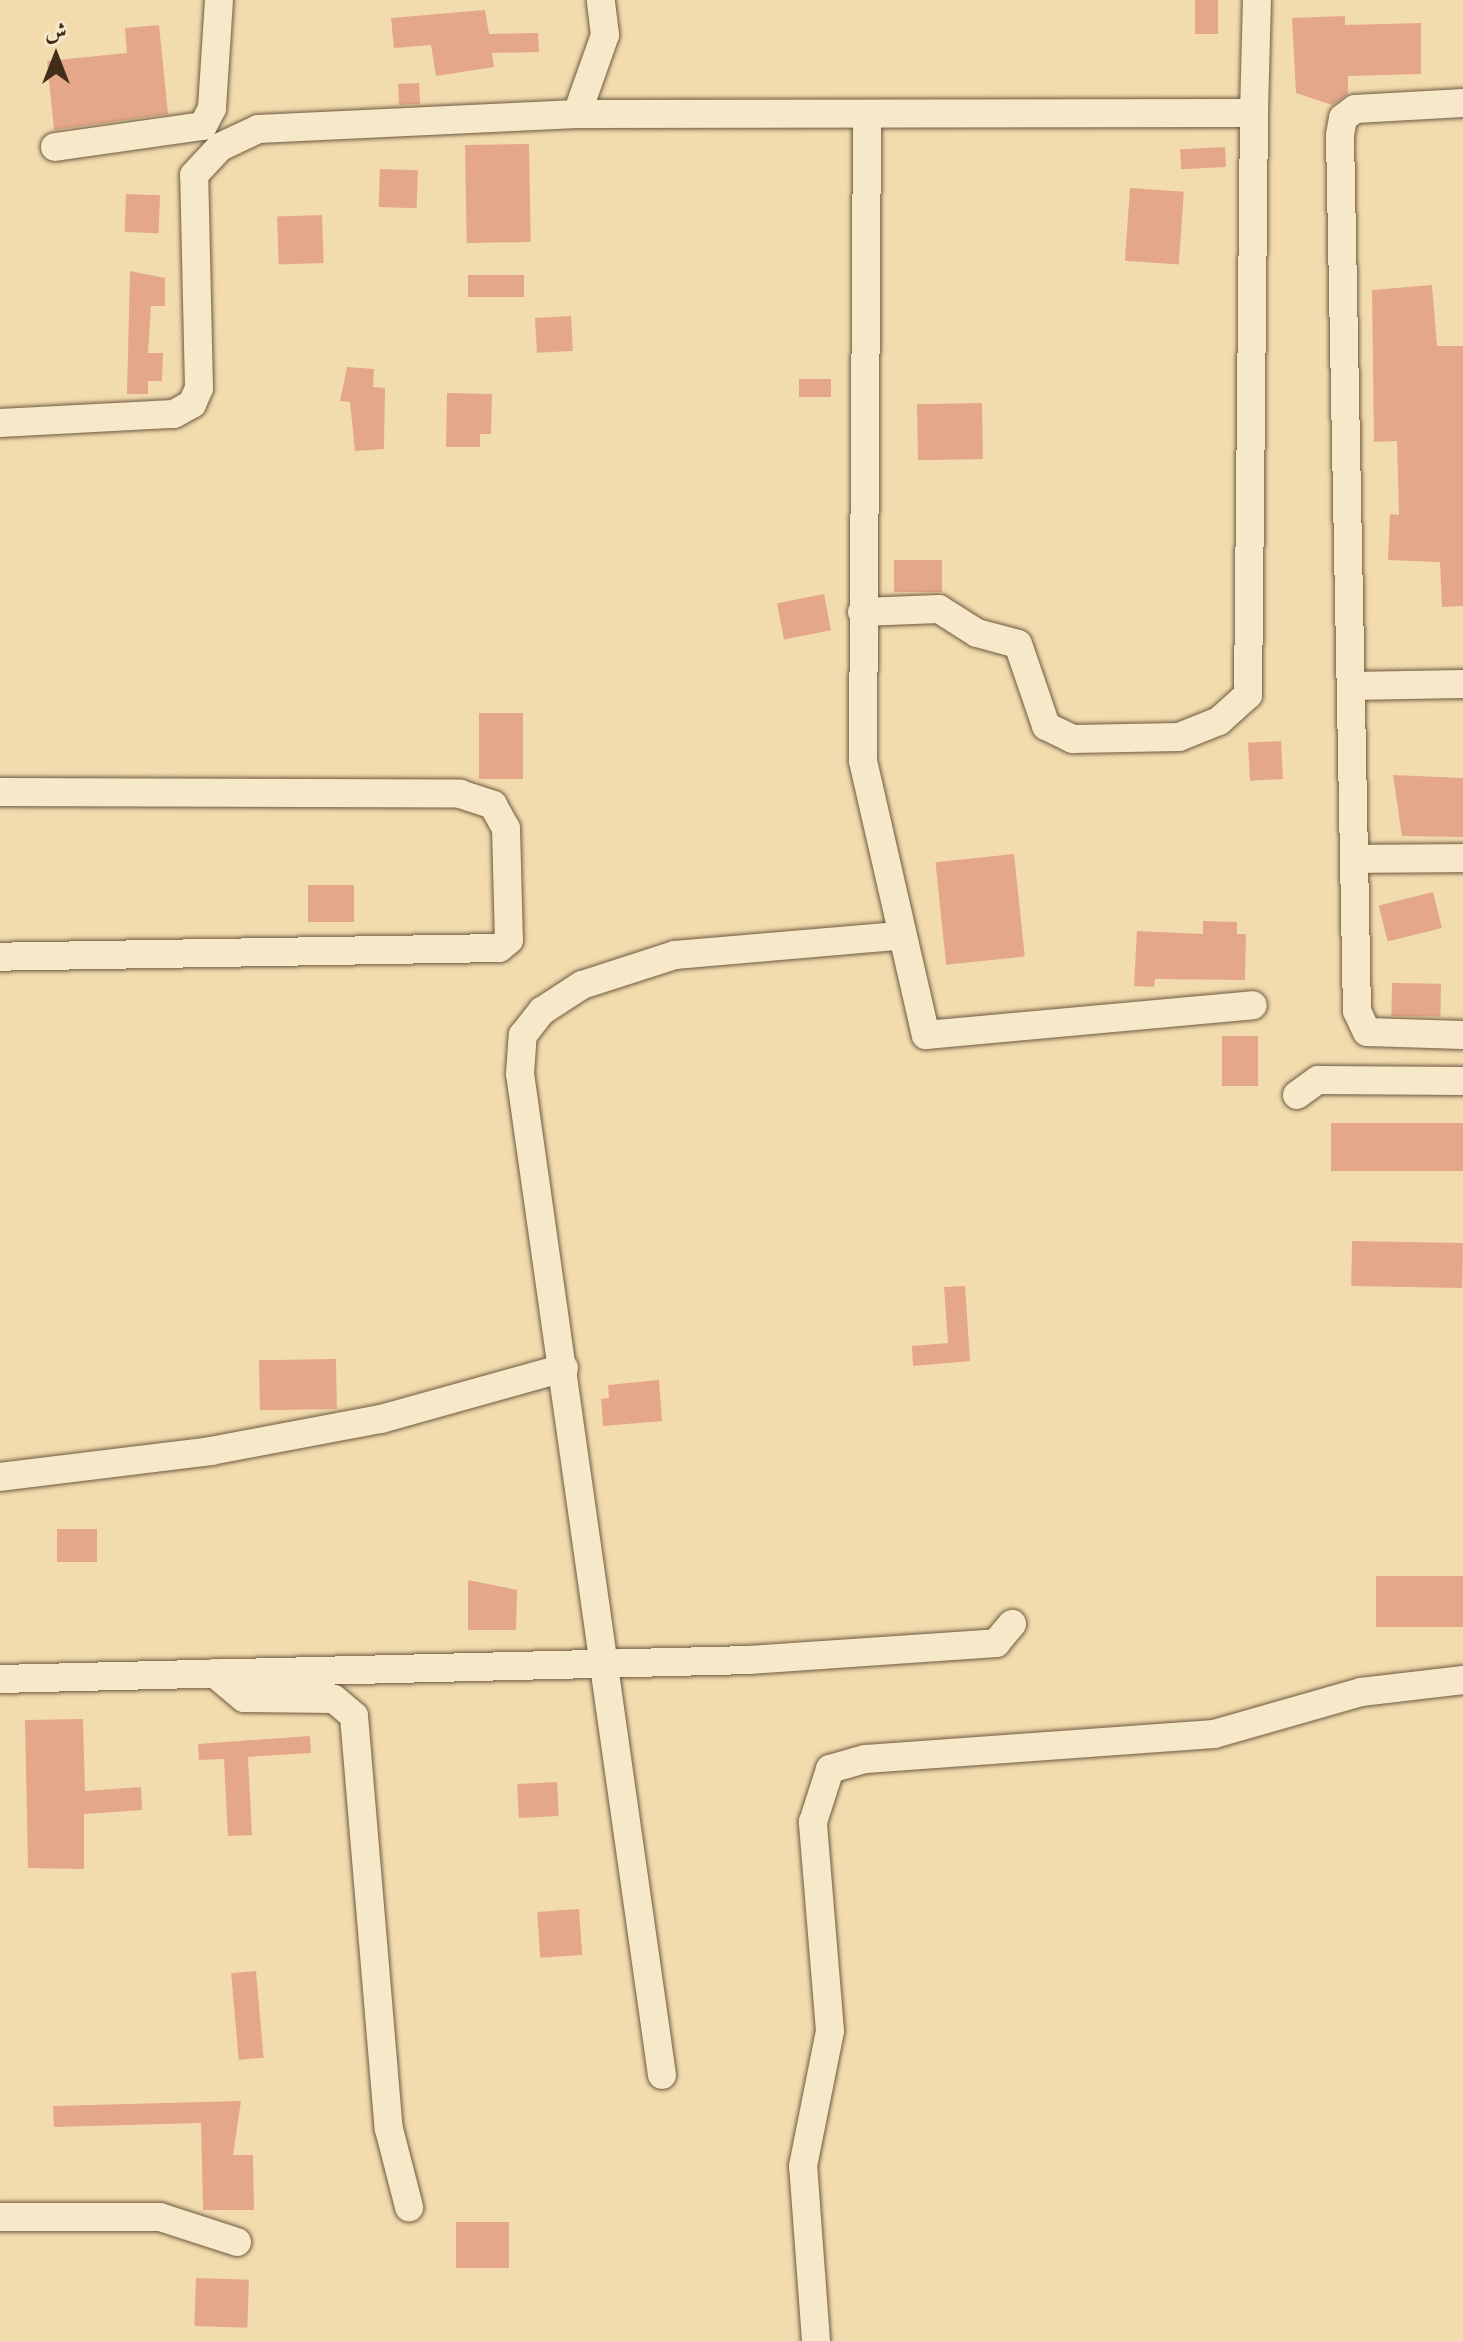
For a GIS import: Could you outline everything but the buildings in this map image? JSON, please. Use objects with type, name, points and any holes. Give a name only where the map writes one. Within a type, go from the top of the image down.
[{"type":"street","points":[[55,147],[203,126],[212,108],[219,0]]},
{"type":"street","points":[[577,114],[605,35],[601,0]]},
{"type":"street","points":[[862,612],[939,609],[977,633],[1018,644],[1046,726],[1073,739],[1179,737],[1219,721],[1248,695],[1257,0]]},
{"type":"street","points":[[1463,103],[1355,109],[1341,127],[1354,859],[1362,1027],[1463,1035]]},
{"type":"street","points":[[0,423],[174,414],[192,404],[199,388],[194,175],[236,138],[258,129],[395,118],[577,114],[867,118],[1254,113]]},
{"type":"street","points":[[867,118],[863,761],[898,936],[926,1035],[1253,1005]]},
{"type":"street","points":[[1351,686],[1463,684]]},
{"type":"street","points":[[0,792],[460,794],[493,805],[506,828],[509,940],[499,948],[0,957]]},
{"type":"street","points":[[1354,859],[1463,858]]},
{"type":"street","points":[[662,2075],[520,1074],[523,1035],[542,1011],[582,985],[675,955],[898,936]]},
{"type":"street","points":[[1297,1095],[1318,1080],[1463,1081]]},
{"type":"street","points":[[0,1477],[211,1451],[381,1419],[564,1368]]},
{"type":"street","points":[[0,1679],[602,1667],[996,1643],[1012,1624]]},
{"type":"street","points":[[214,1673],[244,1698],[334,1699],[354,1716],[389,2129],[409,2207]]},
{"type":"street","points":[[816,2341],[803,2166],[830,2031],[813,1822],[830,1769],[866,1759],[1214,1734],[1361,1692],[1463,1680]]},
{"type":"street","points":[[0,2217],[160,2217],[237,2242]]}]
